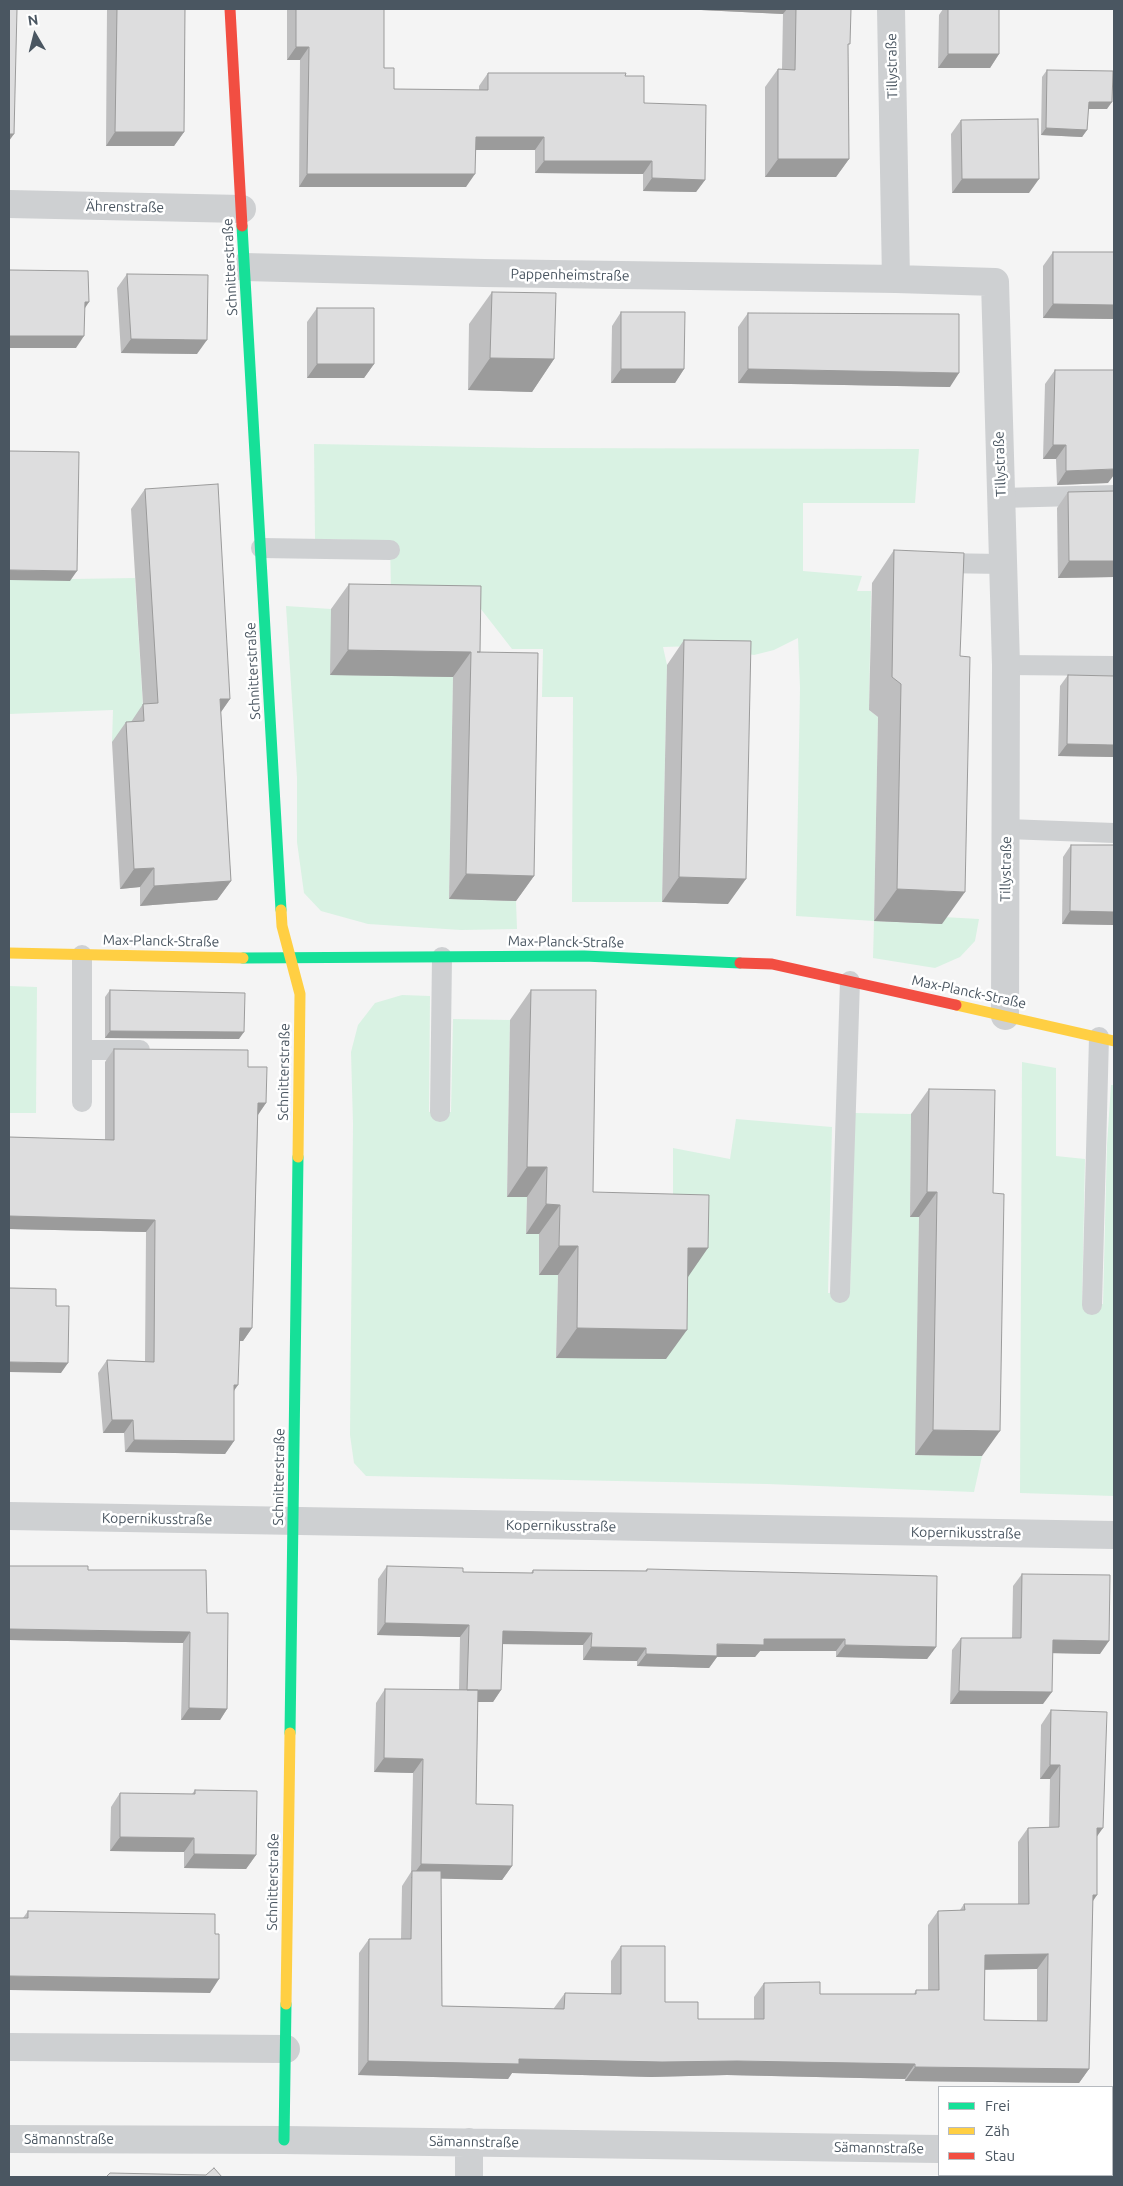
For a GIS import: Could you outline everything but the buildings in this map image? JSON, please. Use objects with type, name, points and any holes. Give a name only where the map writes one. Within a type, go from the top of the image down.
[{"type":"street","name":"Schnitterstraße","points":[[230,9],[282,926],[300,994],[284,2140]]},
{"type":"street","name":"Tillystraße","points":[[891,9],[896,279],[996,282],[1006,665],[1005,1016]]},
{"type":"street","name":"Ährenstraße","points":[[9,204],[242,209]]},
{"type":"street","name":"Pappenheimstraße","points":[[244,267],[484,273],[896,279]]},
{"type":"street","name":"Max-Planck-Straße","points":[[9,953],[291,959],[584,956],[772,964],[1107,1039]]},
{"type":"street","name":"Kopernikusstraße","points":[[9,1516],[1114,1535]]},
{"type":"street","points":[[9,2047],[286,2049]]},
{"type":"street","name":"Sämannstraße","points":[[9,2139],[284,2140],[938,2149]]},
{"type":"street","points":[[469,2142],[469,2177]]},
{"type":"lane","points":[[1001,498],[1114,495]]},
{"type":"lane","points":[[261,548],[390,550]]},
{"type":"lane","points":[[927,563],[1003,564]]},
{"type":"lane","points":[[1006,665],[1114,666]]},
{"type":"lane","points":[[1007,829],[1114,833]]},
{"type":"lane","points":[[82,955],[82,1102]]},
{"type":"lane","points":[[440,1112],[442,958]]},
{"type":"lane","points":[[840,1293],[850,981]]},
{"type":"lane","points":[[1092,1305],[1107,1039]]},
{"type":"lane","points":[[82,1050],[161,1050]]},
{"type":"green space","points":[[314,444],[538,448],[919,449],[915,503],[803,503],[803,571],[862,576],[857,591],[871,591],[869,710],[878,717],[874,921],[796,916],[800,688],[798,638],[774,650],[754,655],[697,646],[663,647],[667,665],[662,902],[572,902],[573,697],[542,697],[543,649],[512,649],[470,595],[391,592],[390,541],[315,539]]},
{"type":"green space","points":[[135,578],[144,723],[130,741],[112,742],[113,710],[9,714],[9,580]]},
{"type":"green space","points":[[286,606],[331,609],[453,677],[449,899],[516,901],[517,929],[461,930],[368,924],[321,911],[304,893],[297,842],[297,778]]},
{"type":"green space","points":[[943,917],[979,919],[975,941],[960,957],[935,968],[873,958],[874,921],[942,924]]},
{"type":"green space","points":[[9,986],[37,987],[36,1113],[9,1113]]},
{"type":"green space","points":[[402,995],[430,996],[429,1112],[451,1112],[453,1019],[510,1020],[507,1197],[527,1197],[526,1233],[539,1234],[558,1275],[556,1357],[673,1223],[673,1148],[730,1159],[736,1119],[832,1127],[828,1293],[850,1292],[855,1113],[911,1114],[910,1217],[919,1217],[916,1455],[982,1456],[974,1492],[767,1484],[366,1476],[354,1463],[350,1435],[353,1124],[351,1052],[358,1025],[375,1003]]},
{"type":"green space","points":[[1022,1062],[1056,1068],[1056,1156],[1085,1159],[1082,1304],[1103,1304],[1107,1145],[1111,1085],[1114,1085],[1114,1496],[1020,1493]]},
{"type":"traffic: fast","points":[[242,226],[281,910]]},
{"type":"traffic: fast","points":[[243,958],[584,956],[740,963]]},
{"type":"traffic: fast","points":[[290,1733],[298,1157]]},
{"type":"traffic: fast","points":[[284,2140],[286,2004]]},
{"type":"traffic: slow","points":[[281,910],[282,926],[300,994],[298,1157]]},
{"type":"traffic: slow","points":[[9,953],[243,958]]},
{"type":"traffic: slow","points":[[956,1005],[1114,1041]]},
{"type":"traffic: slow","points":[[286,2004],[290,1733]]},
{"type":"traffic: jam","points":[[230,9],[242,226]]},
{"type":"traffic: jam","points":[[740,963],[772,964],[956,1005]]}]
